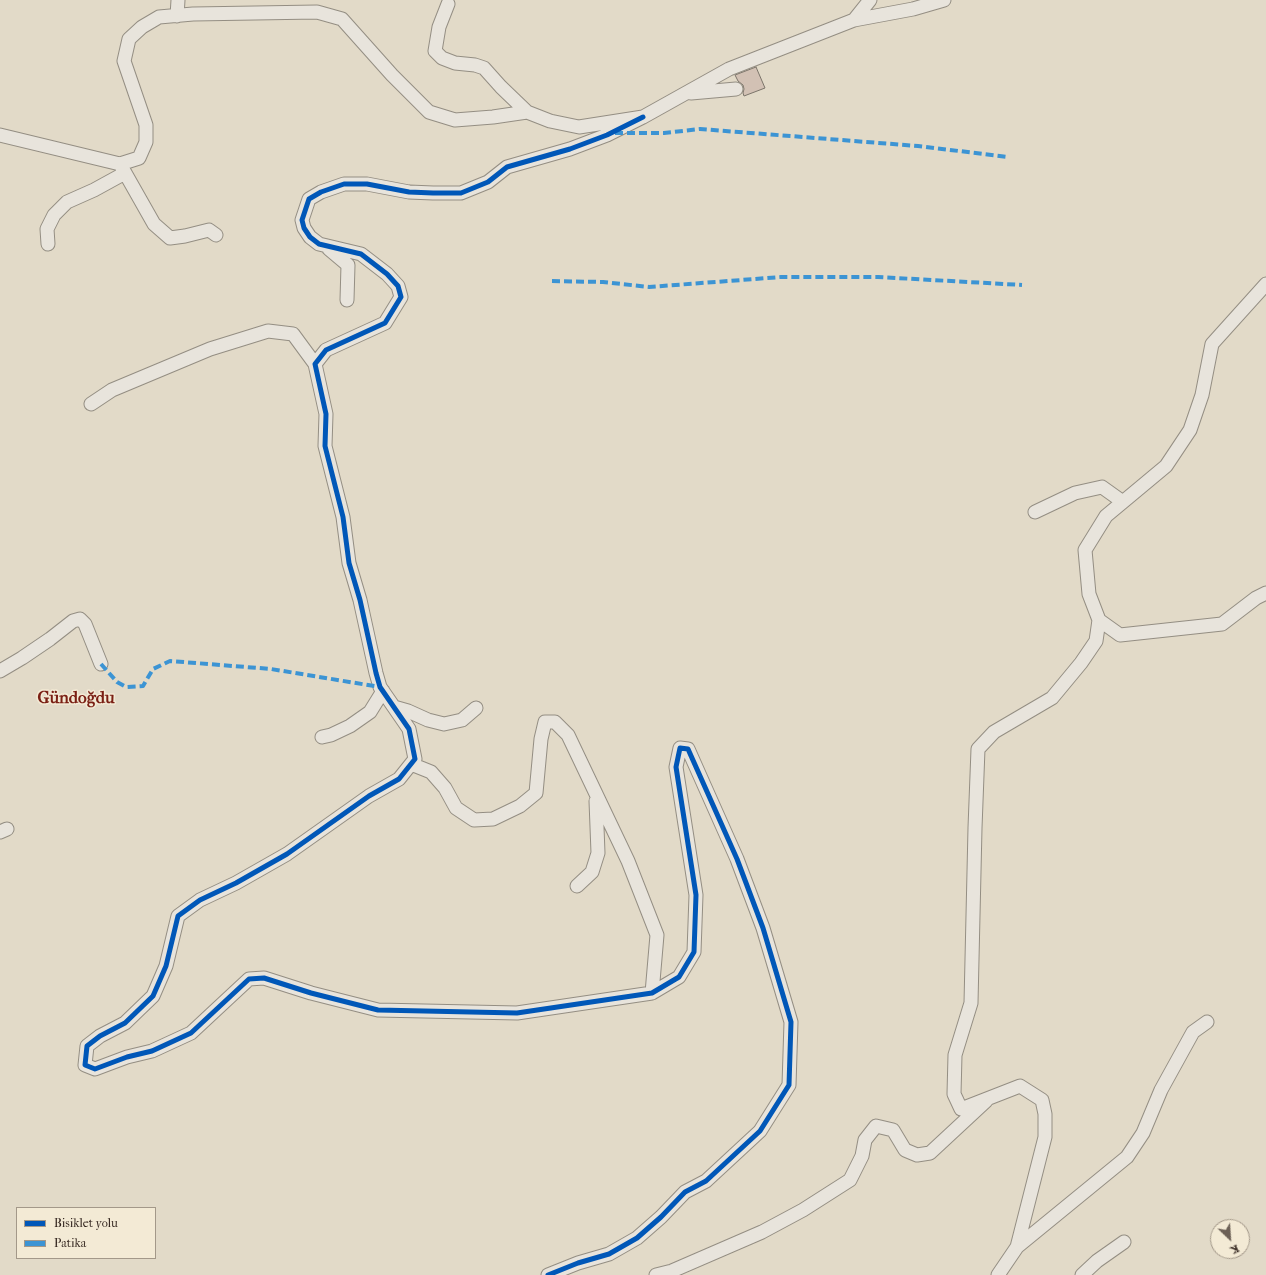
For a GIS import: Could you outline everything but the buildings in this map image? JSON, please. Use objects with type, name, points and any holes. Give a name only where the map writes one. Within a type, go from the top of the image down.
[{"type":"street","points":[[177,16],[178,0]]},
{"type":"street","points":[[854,20],[870,0]]},
{"type":"street","points":[[315,364],[326,350],[385,323],[401,297],[398,286],[387,274],[361,254],[319,244],[310,237],[304,228],[302,220],[309,200],[321,192],[344,184],[367,184],[409,192],[461,193],[488,182],[508,167],[570,149],[607,135],[686,94],[729,69],[854,20],[913,9],[944,0]]},
{"type":"street","points":[[448,4],[439,27],[435,51],[442,58],[454,63],[475,65],[484,68],[527,112],[550,121],[580,127],[643,117]]},
{"type":"street","points":[[48,244],[47,229],[54,215],[67,202],[94,190],[122,168],[139,158],[146,142],[146,125],[124,61],[129,39],[142,27],[159,17],[193,14],[317,12],[342,19],[392,75],[429,112],[456,120],[527,112]]},
{"type":"street","points":[[686,94],[736,89]]},
{"type":"street","points":[[0,135],[122,168],[154,224],[170,238],[209,230],[216,235]]},
{"type":"street","points":[[325,246],[348,265],[347,300]]},
{"type":"street","points":[[998,1275],[1016,1247],[1045,1138],[1045,1114],[1042,1100],[1020,1086],[960,1109],[954,1094],[955,1055],[971,1002],[978,749],[994,732],[1052,698],[1081,663],[1096,641],[1099,620],[1089,594],[1085,550],[1106,516],[1166,466],[1190,430],[1202,395],[1212,344],[1266,284]]},
{"type":"street","points":[[91,404],[112,390],[210,349],[268,331],[293,334],[315,364],[326,414],[325,446],[343,517],[349,563],[360,600],[380,687],[409,729],[415,759],[399,779],[369,796],[287,854],[236,883],[200,900],[178,916],[166,966],[153,996],[125,1023],[100,1036],[87,1046],[86,1065],[95,1069],[127,1057],[152,1051],[191,1033],[249,979],[264,978],[311,993],[378,1010],[517,1013],[652,993],[679,977],[694,952],[696,895],[676,767],[680,748],[688,749],[737,859],[763,928],[791,1022],[789,1085],[760,1131],[706,1181],[685,1192],[661,1217],[637,1238],[609,1254],[578,1262],[548,1275]]},
{"type":"street","points":[[1034,512],[1075,493],[1102,487],[1123,502]]},
{"type":"street","points":[[1099,620],[1120,635],[1222,624],[1256,598],[1266,593]]},
{"type":"street","points":[[0,671],[39,646],[73,621],[80,619],[85,624],[101,664]]},
{"type":"street","points":[[322,737],[331,735],[350,726],[370,712],[383,691]]},
{"type":"street","points":[[394,707],[408,711],[428,720],[444,724],[462,720],[476,708]]},
{"type":"street","points":[[411,764],[431,772],[445,788],[456,808],[474,820],[494,819],[520,806],[536,793],[541,739],[545,722],[555,722],[568,735],[628,861],[656,934],[652,993]]},
{"type":"street","points":[[577,886],[592,872],[598,853],[596,795]]},
{"type":"street","points":[[1016,1247],[1127,1157],[1143,1133],[1161,1090],[1193,1032],[1206,1022]]},
{"type":"street","points":[[656,1275],[672,1271],[762,1232],[803,1210],[850,1180],[862,1156],[865,1140],[876,1126],[893,1130],[905,1150],[917,1155],[930,1154],[990,1098]]},
{"type":"street","points":[[1082,1275],[1097,1261],[1124,1242]]},
{"type":"marked path","points":[[615,133],[664,133],[700,129],[918,146],[1008,157]]},
{"type":"marked path","points":[[552,281],[603,282],[649,287],[781,277],[878,277],[1022,285]]},
{"type":"marked path","points":[[101,664],[117,682],[126,687],[143,686],[153,669],[170,661],[271,669],[380,687]]},
{"type":"cycle path","points":[[548,1275],[578,1263],[609,1254],[637,1238],[661,1217],[685,1192],[706,1181],[760,1131],[789,1085],[791,1022],[763,928],[737,859],[688,749],[680,748],[676,767],[696,895],[694,952],[679,977],[652,993],[517,1013],[378,1010],[311,993],[264,978],[249,979],[191,1033],[152,1051],[127,1057],[95,1069],[85,1065],[87,1046],[100,1036],[125,1023],[153,996],[166,966],[178,916],[200,900],[236,883],[287,854],[369,796],[399,779],[415,759],[409,729],[380,687],[376,673],[360,600],[349,563],[343,517],[325,446],[326,414],[315,364],[326,350],[385,323],[401,297],[398,286],[387,274],[361,254],[319,244],[310,237],[304,228],[302,220],[309,199],[321,192],[344,184],[367,184],[409,192],[461,193],[488,182],[507,167],[570,149],[607,135],[643,117]]},
{"type":"district","name":"Gündoğdu","points":[[76,699]]}]
